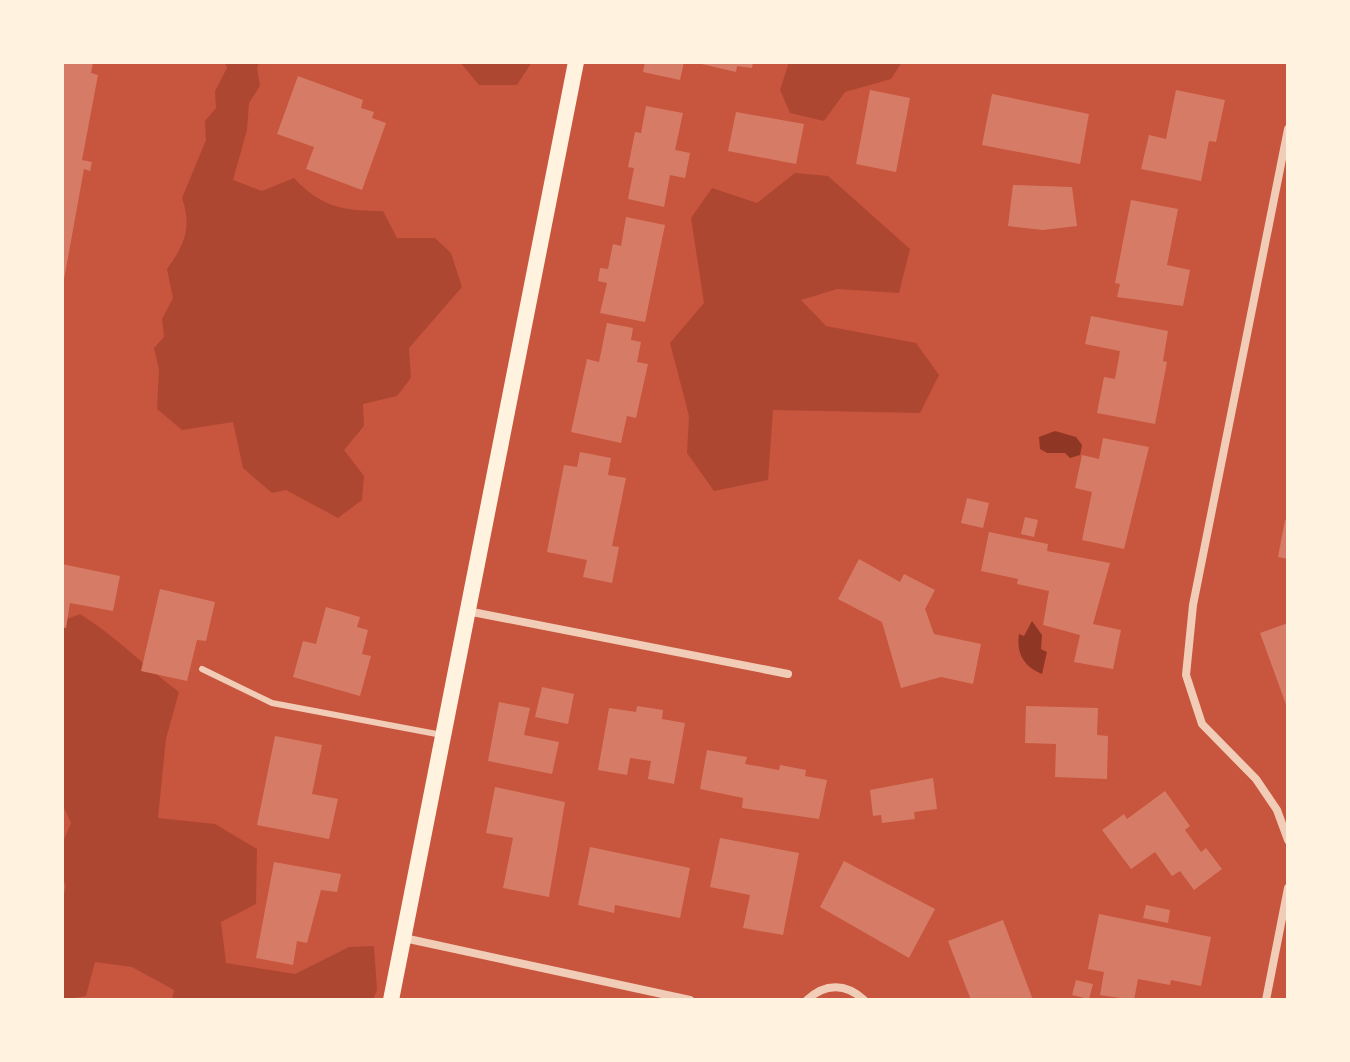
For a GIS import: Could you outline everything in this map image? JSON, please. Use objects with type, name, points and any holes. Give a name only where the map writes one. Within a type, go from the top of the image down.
[{"type":"main road","points":[[391,1000],[576,62]]},
{"type":"street","points":[[1288,129],[1193,605],[1186,675],[1202,724],[1256,779],[1277,810],[1288,840]]},
{"type":"street","points":[[466,611],[788,674]]},
{"type":"street","points":[[1266,1000],[1288,888]]},
{"type":"street","points":[[403,938],[690,1000]]},
{"type":"street","points":[[807,1000],[816,992],[839,987],[851,990],[864,1000]]},
{"type":"lane","points":[[202,669],[272,703],[442,735]]},
{"type":"shaded area","points":[[225,62],[260,62],[257,67],[260,86],[249,103],[247,130],[233,180],[262,191],[294,178],[323,201],[356,210],[383,211],[397,238],[435,238],[451,253],[462,287],[409,348],[411,378],[397,396],[363,404],[364,426],[344,450],[364,476],[362,500],[338,518],[286,490],[272,493],[243,468],[233,422],[182,430],[157,409],[159,370],[154,348],[164,337],[162,319],[173,298],[167,269],[185,235],[182,198],[206,140],[205,121],[216,108],[215,91],[227,68]]},
{"type":"shaded area","points":[[460,62],[532,62],[517,85],[479,85]]},
{"type":"shaded area","points":[[789,62],[902,62],[891,79],[845,92],[824,121],[790,113],[780,90]]},
{"type":"shaded area","points":[[795,173],[828,176],[910,249],[899,293],[837,289],[801,300],[826,326],[916,343],[939,375],[920,413],[773,410],[768,480],[714,491],[687,453],[689,416],[670,343],[704,303],[691,218],[712,188],[757,203]]},
{"type":"shaded area","points":[[1055,431],[1076,437],[1082,445],[1080,455],[1070,458],[1065,453],[1047,453],[1040,449],[1039,437]]},
{"type":"shaded area","points":[[80,614],[179,692],[166,739],[158,818],[215,824],[257,849],[256,904],[221,922],[226,963],[295,974],[349,947],[374,946],[377,990],[373,1000],[172,1000],[174,990],[132,967],[95,962],[86,996],[62,1000],[62,903],[66,886],[62,877],[62,844],[71,823],[62,803],[62,621]]},
{"type":"shaded area","points":[[1032,621],[1042,635],[1041,649],[1047,652],[1042,674],[1026,663],[1020,653],[1019,634],[1024,636]]},
{"type":"building","points":[[62,62],[93,62],[91,73],[98,75],[82,160],[92,162],[90,171],[84,169],[63,285]]},
{"type":"building","points":[[645,62],[684,62],[680,80],[643,72]]},
{"type":"building","points":[[693,62],[753,62],[752,68],[737,66],[736,72]]},
{"type":"building","points":[[298,76],[363,100],[361,108],[374,112],[372,118],[386,123],[362,190],[306,169],[314,147],[277,134]]},
{"type":"building","points":[[870,90],[910,98],[896,172],[856,164]]},
{"type":"building","points":[[1176,90],[1225,100],[1216,142],[1209,141],[1201,181],[1141,169],[1149,135],[1166,139]]},
{"type":"building","points":[[992,94],[1089,114],[1080,164],[982,145]]},
{"type":"building","points":[[646,106],[683,113],[675,150],[690,153],[685,178],[670,175],[664,207],[628,199],[634,168],[628,167],[635,132],[641,133]]},
{"type":"building","points":[[736,112],[804,124],[796,164],[728,151]]},
{"type":"building","points":[[1013,185],[1072,187],[1077,226],[1043,230],[1008,226]]},
{"type":"building","points":[[1131,200],[1178,209],[1167,265],[1190,270],[1183,306],[1117,297],[1120,284],[1115,283]]},
{"type":"building","points":[[626,217],[665,225],[645,322],[600,313],[607,283],[598,281],[600,268],[608,269],[613,244],[621,246]]},
{"type":"building","points":[[1091,316],[1168,331],[1163,361],[1167,362],[1155,424],[1097,413],[1104,377],[1115,379],[1120,351],[1085,344]]},
{"type":"building","points":[[607,323],[633,328],[631,340],[641,342],[637,362],[648,364],[636,418],[627,416],[621,443],[571,432],[587,359],[599,362]]},
{"type":"building","points":[[1103,438],[1149,447],[1124,549],[1082,540],[1092,492],[1075,488],[1082,455],[1099,459]]},
{"type":"building","points":[[580,452],[611,458],[608,475],[626,478],[612,546],[619,547],[612,583],[583,577],[587,560],[547,552],[564,465],[577,467]]},
{"type":"building","points":[[967,498],[989,503],[983,528],[961,523]]},
{"type":"building","points":[[1025,517],[1038,520],[1034,537],[1021,534]]},
{"type":"building","points":[[1285,520],[1288,521],[1288,559],[1278,557]]},
{"type":"building","points":[[989,532],[1048,544],[1047,551],[1110,563],[1093,624],[1121,630],[1113,669],[1074,662],[1080,635],[1043,625],[1049,591],[1017,584],[1018,579],[981,571]]},
{"type":"building","points":[[859,559],[900,582],[904,574],[935,590],[925,609],[934,634],[981,644],[973,684],[941,677],[901,688],[882,622],[838,599]]},
{"type":"building","points":[[62,564],[120,576],[113,611],[70,603],[66,628],[62,627]]},
{"type":"building","points":[[160,589],[215,602],[206,641],[197,640],[187,681],[141,671]]},
{"type":"building","points":[[326,607],[360,617],[357,627],[368,630],[362,654],[371,656],[360,696],[293,677],[303,641],[316,644]]},
{"type":"building","points":[[1288,623],[1288,710],[1260,633]]},
{"type":"building","points":[[542,687],[574,694],[568,724],[535,717]]},
{"type":"building","points":[[499,702],[530,708],[524,735],[559,742],[552,774],[488,761]]},
{"type":"building","points":[[637,706],[663,710],[662,719],[685,723],[674,784],[648,779],[651,761],[630,758],[627,775],[598,770],[609,708],[636,712]]},
{"type":"building","points":[[1026,706],[1098,708],[1097,735],[1108,736],[1107,779],[1055,777],[1056,744],[1025,743]]},
{"type":"building","points":[[275,736],[322,745],[312,794],[338,799],[329,839],[257,825]]},
{"type":"building","points":[[707,750],[747,757],[745,764],[779,770],[780,765],[806,770],[805,776],[827,780],[819,819],[742,808],[743,798],[700,789]]},
{"type":"building","points":[[933,778],[937,809],[914,812],[915,819],[882,823],[881,815],[873,816],[870,790]]},
{"type":"building","points":[[495,787],[565,802],[549,897],[503,888],[513,838],[486,833]]},
{"type":"building","points":[[1165,791],[1190,826],[1185,830],[1201,852],[1206,848],[1222,869],[1194,890],[1180,871],[1172,876],[1155,852],[1131,869],[1102,830],[1124,814],[1127,819]]},
{"type":"building","points":[[720,838],[799,853],[783,935],[743,928],[750,895],[710,887]]},
{"type":"building","points":[[590,847],[690,868],[680,918],[615,905],[614,913],[578,905]]},
{"type":"building","points":[[844,861],[935,909],[909,958],[820,907]]},
{"type":"building","points":[[274,862],[341,874],[337,892],[321,890],[307,943],[297,941],[293,965],[256,958]]},
{"type":"building","points":[[1146,905],[1170,910],[1168,923],[1143,918]]},
{"type":"building","points":[[1099,914],[1211,937],[1201,986],[1171,980],[1170,985],[1138,979],[1134,1000],[1100,995],[1104,972],[1088,969]]},
{"type":"building","points":[[1003,920],[1033,1000],[971,1000],[948,941]]},
{"type":"building","points":[[1076,980],[1093,984],[1089,999],[1072,995]]}]
